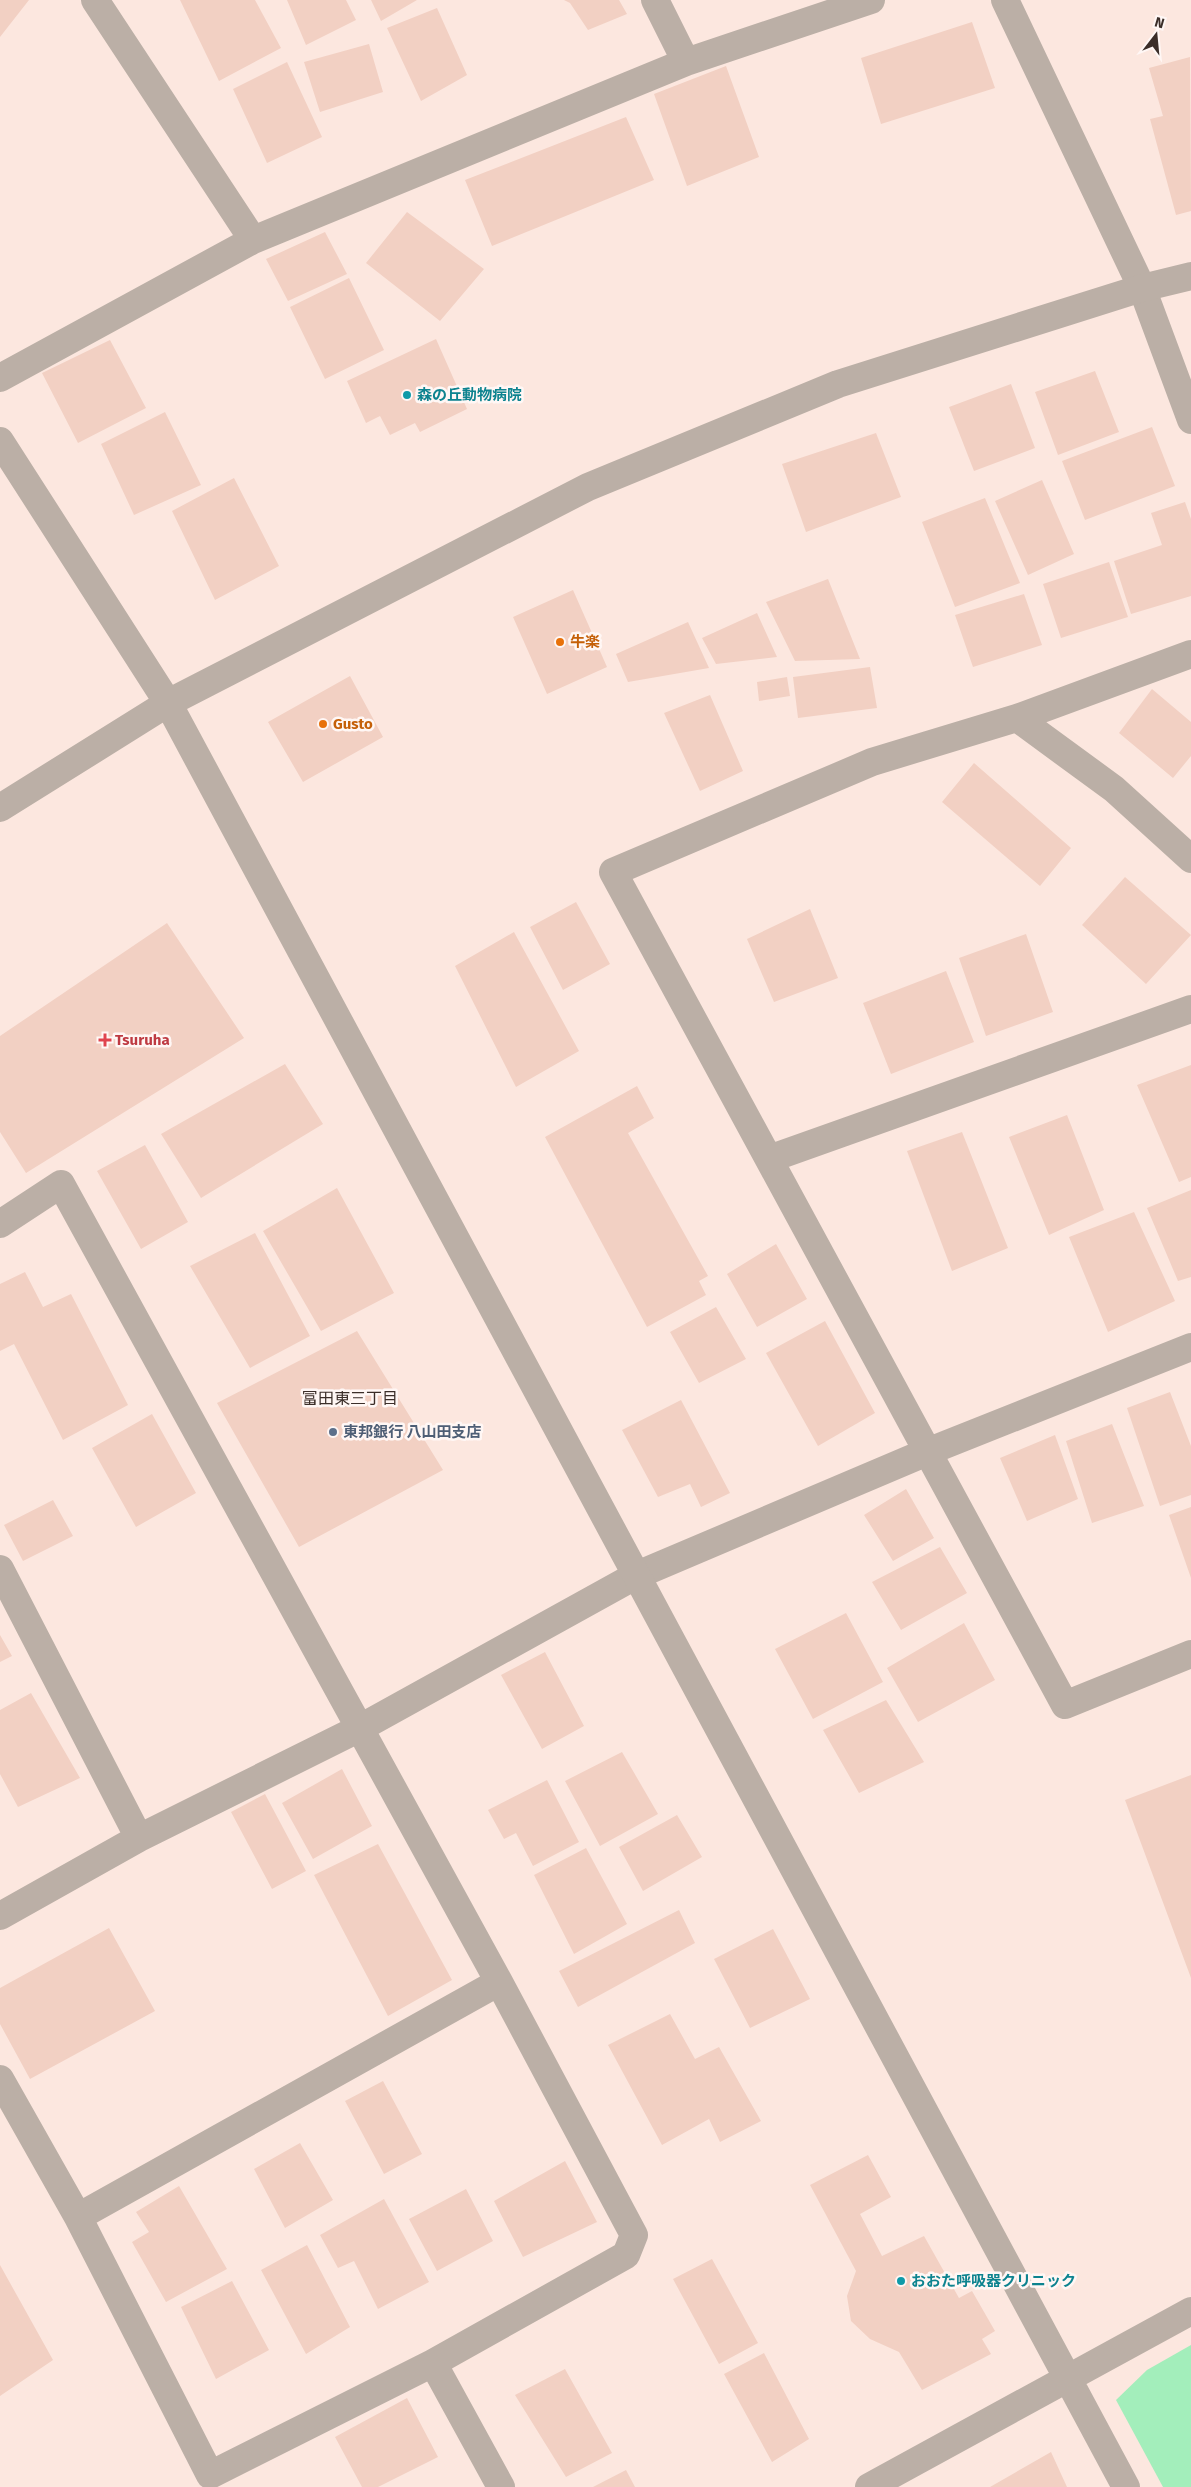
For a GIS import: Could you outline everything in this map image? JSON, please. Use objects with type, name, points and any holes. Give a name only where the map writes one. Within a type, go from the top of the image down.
[{"type":"street","points":[[656,0],[686,62]]},
{"type":"street","points":[[0,378],[253,240],[686,62],[870,0]]},
{"type":"street","points":[[1004,0],[1142,288],[1191,420]]},
{"type":"street","points":[[103,2],[253,240]]},
{"type":"street","points":[[0,808],[168,703],[588,486],[838,384],[1142,288],[1191,276]]},
{"type":"street","points":[[0,441],[168,703],[635,1576],[1126,2487]]},
{"type":"street","points":[[1191,654],[1017,718],[872,762],[612,872],[1065,1705],[1191,1654]]},
{"type":"street","points":[[1017,718],[1114,789],[1191,859]]},
{"type":"street","points":[[769,1159],[1191,1009]]},
{"type":"street","points":[[0,1224],[61,1184],[500,1982],[634,2235],[626,2255],[434,2363],[210,2475],[78,2217],[0,2078]]},
{"type":"street","points":[[0,1916],[138,1838],[360,1728],[635,1576],[927,1452],[1191,1347]]},
{"type":"street","points":[[0,1569],[138,1838]]},
{"type":"street","points":[[78,2217],[500,1982]]},
{"type":"street","points":[[869,2487],[1191,2312]]},
{"type":"street","points":[[434,2363],[501,2487]]},
{"type":"green space","points":[[1191,2345],[1191,2487],[1163,2487],[1116,2400],[1147,2370]]},
{"type":"building","points":[[0,0],[29,0],[0,37]]},
{"type":"building","points":[[180,0],[255,0],[281,48],[219,81]]},
{"type":"building","points":[[287,0],[346,0],[356,20],[306,45]]},
{"type":"building","points":[[371,0],[417,0],[381,21]]},
{"type":"building","points":[[564,0],[619,0],[627,14],[588,30],[570,3]]},
{"type":"building","points":[[437,8],[467,75],[421,101],[387,28]]},
{"type":"building","points":[[972,22],[995,88],[881,124],[861,58]]},
{"type":"building","points":[[369,44],[383,92],[320,112],[304,62]]},
{"type":"building","points":[[1190,57],[1191,211],[1176,215],[1150,119],[1163,116],[1149,68]]},
{"type":"building","points":[[287,62],[322,137],[267,163],[233,89]]},
{"type":"building","points":[[726,66],[759,157],[687,186],[654,94]]},
{"type":"building","points":[[626,117],[654,180],[492,246],[465,180]]},
{"type":"building","points":[[407,212],[484,269],[440,321],[366,263]]},
{"type":"building","points":[[325,232],[347,274],[288,301],[266,259]]},
{"type":"building","points":[[349,278],[384,350],[325,379],[290,307]]},
{"type":"building","name":"森の丘動物病院","points":[[436,339],[467,409],[420,432],[415,423],[390,435],[380,416],[366,423],[347,381]]},
{"type":"building","points":[[110,340],[146,408],[78,443],[42,373]]},
{"type":"building","points":[[1095,371],[1119,432],[1058,455],[1035,392]]},
{"type":"building","points":[[1011,384],[1035,448],[974,471],[949,407]]},
{"type":"building","points":[[165,412],[201,485],[134,515],[101,444]]},
{"type":"building","points":[[1152,427],[1175,486],[1085,520],[1062,461]]},
{"type":"building","points":[[876,433],[901,497],[806,532],[782,464]]},
{"type":"building","points":[[234,478],[279,566],[215,600],[172,511]]},
{"type":"building","points":[[1042,480],[1074,554],[1028,575],[995,501]]},
{"type":"building","points":[[985,498],[1020,583],[955,607],[922,522]]},
{"type":"building","points":[[1185,502],[1191,519],[1191,596],[1131,614],[1114,561],[1162,545],[1151,513]]},
{"type":"building","points":[[1109,562],[1128,617],[1061,638],[1043,584]]},
{"type":"building","points":[[828,579],[860,659],[795,661],[766,602]]},
{"type":"building","name":"牛楽","points":[[573,590],[607,667],[547,694],[513,617]]},
{"type":"building","points":[[1024,594],[1042,645],[973,667],[955,615]]},
{"type":"building","points":[[757,613],[777,657],[716,664],[702,638]]},
{"type":"building","points":[[688,622],[709,668],[628,682],[616,654]]},
{"type":"building","points":[[870,667],[877,708],[798,718],[793,677]]},
{"type":"building","points":[[350,676],[383,737],[303,782],[268,722]]},
{"type":"building","points":[[787,677],[790,696],[759,701],[757,682]]},
{"type":"building","points":[[1152,689],[1191,722],[1191,756],[1173,778],[1119,733]]},
{"type":"building","points":[[710,695],[743,771],[700,791],[664,713]]},
{"type":"building","points":[[974,763],[1071,848],[1040,886],[942,802]]},
{"type":"building","points":[[1125,877],[1191,935],[1146,984],[1082,925]]},
{"type":"building","points":[[576,902],[610,964],[563,990],[530,927]]},
{"type":"building","points":[[810,909],[838,978],[774,1002],[747,939]]},
{"type":"building","points":[[167,923],[244,1038],[26,1173],[0,1132],[0,1036]]},
{"type":"building","points":[[514,932],[579,1051],[516,1087],[455,966]]},
{"type":"building","points":[[1026,934],[1053,1012],[986,1036],[959,958]]},
{"type":"building","points":[[946,971],[974,1042],[891,1074],[863,1003]]},
{"type":"building","points":[[285,1064],[323,1124],[201,1198],[161,1134]]},
{"type":"building","points":[[1191,1065],[1191,1177],[1179,1182],[1137,1085]]},
{"type":"building","points":[[637,1086],[654,1118],[628,1133],[708,1276],[699,1281],[706,1295],[647,1327],[545,1137]]},
{"type":"building","points":[[1067,1115],[1104,1210],[1049,1235],[1009,1137]]},
{"type":"building","points":[[962,1132],[1008,1248],[952,1271],[907,1151]]},
{"type":"building","points":[[145,1145],[188,1222],[141,1249],[97,1171]]},
{"type":"building","points":[[337,1188],[394,1293],[321,1331],[263,1231]]},
{"type":"building","points":[[1191,1190],[1191,1277],[1178,1281],[1147,1208]]},
{"type":"building","points":[[1134,1212],[1175,1301],[1108,1332],[1069,1237]]},
{"type":"building","points":[[255,1233],[310,1336],[250,1368],[190,1266]]},
{"type":"building","points":[[776,1244],[807,1299],[757,1327],[727,1274]]},
{"type":"building","points":[[25,1272],[43,1307],[71,1294],[128,1405],[63,1440],[14,1344],[0,1351],[0,1284]]},
{"type":"building","points":[[716,1307],[746,1359],[699,1383],[670,1332]]},
{"type":"building","points":[[825,1321],[875,1413],[818,1446],[766,1353]]},
{"type":"building","points":[[357,1331],[443,1470],[299,1547],[217,1403]]},
{"type":"building","points":[[1170,1392],[1191,1446],[1191,1495],[1160,1506],[1127,1408]]},
{"type":"building","points":[[681,1400],[730,1493],[701,1507],[690,1484],[658,1497],[622,1430]]},
{"type":"building","points":[[152,1414],[196,1493],[136,1527],[92,1448]]},
{"type":"building","points":[[1112,1424],[1144,1506],[1092,1523],[1066,1441]]},
{"type":"building","points":[[1055,1435],[1078,1499],[1027,1521],[1000,1458]]},
{"type":"building","points":[[906,1489],[934,1538],[893,1561],[864,1515]]},
{"type":"building","points":[[53,1500],[73,1536],[23,1561],[4,1525]]},
{"type":"building","points":[[1191,1507],[1191,1578],[1169,1515]]},
{"type":"building","points":[[940,1547],[967,1593],[901,1630],[872,1582]]},
{"type":"building","points":[[846,1613],[883,1682],[813,1719],[775,1649]]},
{"type":"building","points":[[964,1623],[995,1680],[918,1722],[887,1668]]},
{"type":"building","points":[[0,1635],[12,1656],[0,1662]]},
{"type":"building","points":[[545,1652],[584,1726],[542,1749],[501,1675]]},
{"type":"building","points":[[31,1693],[80,1778],[18,1807],[0,1774],[0,1710]]},
{"type":"building","points":[[886,1700],[924,1762],[859,1793],[823,1730]]},
{"type":"building","points":[[622,1752],[658,1814],[600,1846],[565,1781]]},
{"type":"building","points":[[342,1769],[372,1826],[313,1859],[282,1803]]},
{"type":"building","points":[[1191,1775],[1191,1978],[1125,1800]]},
{"type":"building","points":[[547,1780],[579,1842],[533,1866],[516,1833],[504,1839],[488,1810]]},
{"type":"building","points":[[265,1794],[306,1871],[272,1889],[231,1812]]},
{"type":"building","points":[[677,1815],[702,1857],[643,1891],[619,1847]]},
{"type":"building","points":[[378,1844],[452,1980],[388,2016],[314,1875]]},
{"type":"building","points":[[586,1848],[627,1924],[574,1954],[534,1875]]},
{"type":"building","points":[[679,1910],[695,1943],[578,2007],[559,1971]]},
{"type":"building","points":[[109,1928],[155,2011],[30,2079],[0,2024],[0,1988]]},
{"type":"building","points":[[773,1929],[810,1999],[750,2028],[714,1959]]},
{"type":"building","points":[[670,2014],[695,2059],[719,2047],[761,2121],[720,2142],[709,2119],[662,2145],[608,2045]]},
{"type":"building","points":[[383,2081],[422,2154],[384,2174],[345,2101]]},
{"type":"building","points":[[300,2143],[333,2200],[285,2228],[254,2169]]},
{"type":"building","name":"おおた呼吸器クリニック","points":[[868,2155],[891,2197],[860,2214],[882,2256],[924,2236],[959,2298],[972,2291],[995,2331],[982,2339],[991,2354],[922,2390],[899,2352],[870,2339],[851,2321],[847,2296],[856,2271],[810,2185]]},
{"type":"building","points":[[565,2161],[597,2222],[523,2257],[494,2201]]},
{"type":"building","points":[[179,2186],[227,2269],[166,2302],[132,2242],[149,2232],[136,2212]]},
{"type":"building","points":[[466,2189],[493,2241],[437,2271],[409,2219]]},
{"type":"building","points":[[384,2199],[429,2282],[378,2309],[354,2261],[338,2268],[320,2235]]},
{"type":"building","points":[[307,2245],[350,2327],[306,2354],[261,2270]]},
{"type":"building","points":[[712,2259],[758,2343],[719,2364],[673,2279]]},
{"type":"building","points":[[0,2265],[53,2360],[0,2396]]},
{"type":"building","points":[[232,2281],[269,2350],[216,2379],[181,2307]]},
{"type":"building","points":[[764,2353],[809,2439],[772,2462],[724,2374]]},
{"type":"building","points":[[565,2369],[612,2453],[566,2477],[515,2395]]},
{"type":"building","points":[[407,2398],[438,2457],[378,2487],[362,2487],[335,2437]]},
{"type":"building","points":[[1051,2452],[1067,2487],[990,2487]]},
{"type":"building","points":[[626,2470],[635,2487],[593,2487]]},
{"type":"place","name":"森の丘動物病院","points":[[407,395]]},
{"type":"place","name":"牛楽","points":[[560,642]]},
{"type":"place","name":"Gusto","points":[[323,724]]},
{"type":"place","name":"Tsuruha","points":[[105,1040]]},
{"type":"place","name":"東邦銀行 八山田支店","points":[[333,1432]]},
{"type":"place","name":"おおた呼吸器クリニック","points":[[901,2281]]},
{"type":"district","name":"富田東三丁目","points":[[350,1398]]}]
